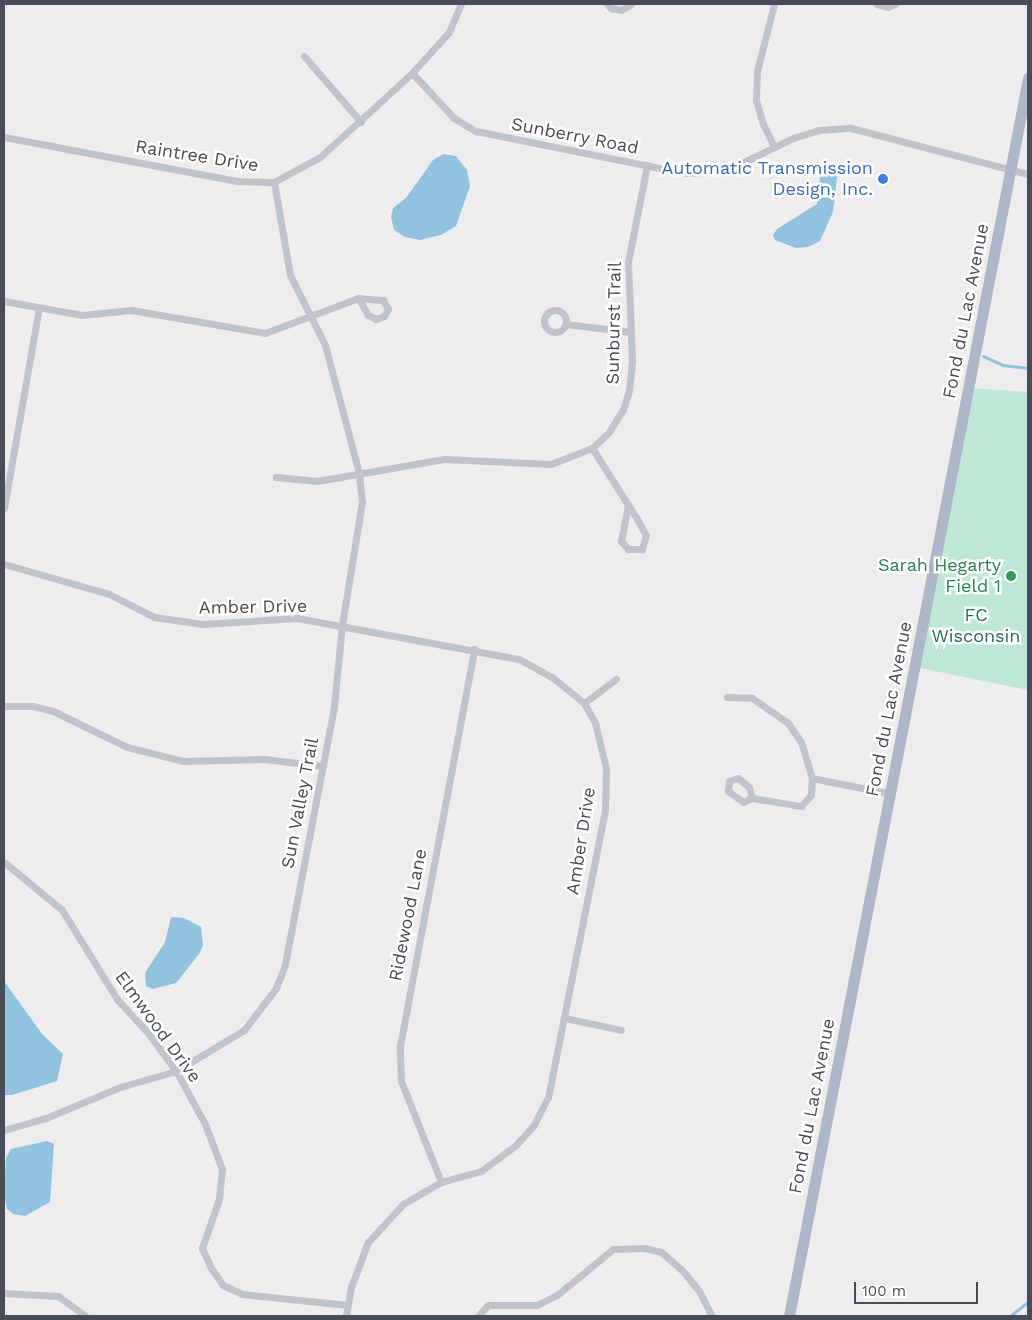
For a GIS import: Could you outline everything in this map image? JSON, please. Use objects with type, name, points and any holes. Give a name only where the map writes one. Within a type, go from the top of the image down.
[{"type":"main road","name":"Fond du Lac Avenue","points":[[788,1316],[891,794],[1028,78]]},
{"type":"street","name":"Raintree Drive","points":[[4,137],[237,181],[274,182],[320,157],[412,74],[448,32],[461,4]]},
{"type":"street","points":[[607,4],[611,8],[621,10],[631,4]]},
{"type":"street","points":[[774,4],[757,71],[756,100],[762,124],[774,147]]},
{"type":"street","points":[[877,4],[888,7],[895,4]]},
{"type":"street","points":[[304,56],[361,122]]},
{"type":"street","name":"Sunberry Road","points":[[412,74],[454,118],[476,131],[685,173],[709,172],[742,163],[774,147],[819,130],[851,128],[1028,174]]},
{"type":"street","name":"Sunburst Trail","points":[[276,477],[317,481],[444,459],[551,464],[592,448],[609,432],[623,410],[632,362],[628,262],[647,166]]},
{"type":"street","name":"Sun Valley Trail","points":[[4,1130],[46,1118],[120,1087],[176,1071],[244,1030],[276,988],[285,964],[334,706],[342,625],[362,502],[359,473],[330,361],[290,275],[274,182]]},
{"type":"street","points":[[4,301],[82,314],[131,310],[265,333],[358,298]]},
{"type":"street","points":[[4,508],[39,308]]},
{"type":"street","points":[[566,324],[631,332]]},
{"type":"street","points":[[592,448],[628,505],[646,535],[642,549],[628,549],[621,541],[628,505]]},
{"type":"street","name":"Amber Drive","points":[[4,564],[109,594],[154,617],[202,624],[297,618],[474,649],[519,659],[552,676],[584,703],[596,723],[606,768],[605,810],[548,1096],[533,1126],[516,1145],[481,1171],[441,1182],[403,1204],[368,1242],[351,1287],[346,1316]]},
{"type":"street","name":"Ridewood Lane","points":[[441,1182],[401,1081],[400,1046],[474,649]]},
{"type":"street","points":[[584,703],[616,679]]},
{"type":"street","points":[[727,697],[752,698],[788,723],[801,742],[812,778],[811,795],[801,806],[752,798]]},
{"type":"street","points":[[4,706],[33,706],[53,711],[127,747],[183,761],[272,760],[323,766]]},
{"type":"street","points":[[812,778],[891,794]]},
{"type":"street","name":"Elmwood Drive","points":[[4,862],[62,910],[117,999],[148,1033],[176,1071],[205,1124],[222,1169],[219,1199],[202,1248],[211,1268],[224,1285],[242,1294],[262,1294],[347,1306]]},
{"type":"street","points":[[565,1018],[621,1030]]},
{"type":"street","points":[[478,1316],[488,1305],[537,1305],[557,1295],[613,1249],[644,1248],[661,1252],[682,1270],[699,1291],[712,1316]]},
{"type":"street","points":[[4,1293],[58,1296],[86,1316]]},
{"type":"green space","name":"FC Wisconsin","points":[[969,388],[1028,392],[1028,690],[915,667]]},
{"type":"water","points":[[443,154],[456,156],[467,170],[470,186],[456,226],[441,235],[420,240],[405,237],[394,230],[391,217],[393,208],[406,198],[433,160]]},
{"type":"water","points":[[827,165],[832,166],[837,177],[833,212],[820,241],[808,247],[796,248],[775,240],[773,235],[777,229],[817,204],[821,169]]},
{"type":"water","points":[[171,917],[184,918],[201,927],[203,945],[199,954],[176,983],[153,989],[146,986],[145,973],[165,942]]},
{"type":"water","points":[[4,981],[42,1034],[63,1054],[57,1081],[12,1095],[4,1095]]},
{"type":"water","points":[[47,1141],[54,1144],[50,1202],[25,1216],[13,1214],[7,1209],[4,1194],[6,1158],[11,1149]]},
{"type":"waterway","points":[[983,356],[1003,365],[1028,368]]},
{"type":"waterway","points":[[1010,1316],[1028,1302]]},
{"type":"place","name":"Automatic Transmission Design, Inc.","points":[[883,179]]},
{"type":"place","name":"Sarah Hegarty Field 1","points":[[1011,576]]}]
